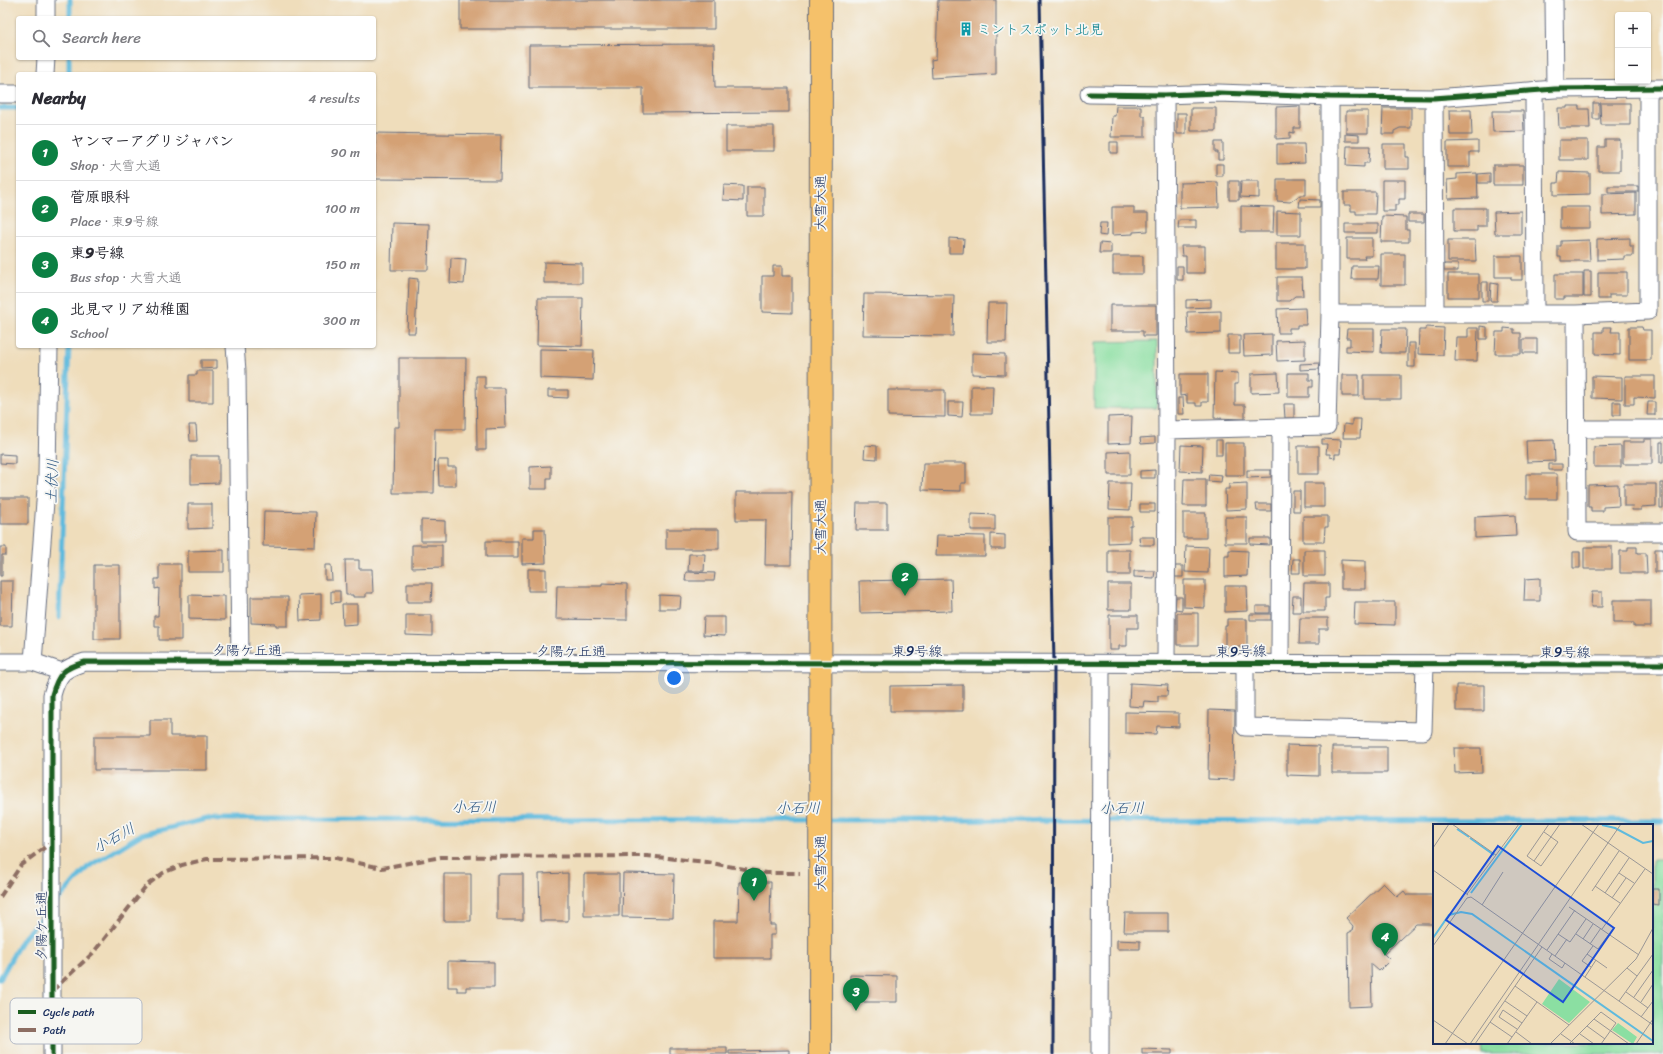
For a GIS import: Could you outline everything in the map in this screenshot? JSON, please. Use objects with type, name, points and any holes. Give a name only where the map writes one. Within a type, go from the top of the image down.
[{"type":"highway","name":"大雪大通","points":[[820,1054],[821,0]]},
{"type":"street","points":[[46,0],[46,16]]},
{"type":"street","points":[[1554,0],[1555,89]]},
{"type":"street","points":[[45,72],[46,60]]},
{"type":"street","points":[[1089,94],[1165,95],[1218,93],[1330,97],[1434,98],[1555,89],[1655,88],[1648,311],[1576,314],[1330,314]]},
{"type":"street","points":[[1534,91],[1535,313]]},
{"type":"street","points":[[0,94],[16,94]]},
{"type":"street","points":[[1165,95],[1167,430],[1166,664]]},
{"type":"street","points":[[1167,430],[1327,426],[1330,314],[1330,97]]},
{"type":"street","points":[[1434,98],[1435,313]]},
{"type":"street","points":[[1576,314],[1577,532],[1663,532]]},
{"type":"street","points":[[33,662],[47,475],[49,348]]},
{"type":"street","points":[[235,348],[237,370],[240,662]]},
{"type":"street","points":[[1280,663],[1281,428]]},
{"type":"street","points":[[1577,429],[1663,429]]},
{"type":"street","points":[[0,662],[33,662],[62,672]]},
{"type":"street","name":"夕陽ケ丘通","points":[[53,998],[52,695],[56,682],[62,672],[74,665],[85,662],[820,663]]},
{"type":"street","name":"東9号線","points":[[820,663],[1663,664]]},
{"type":"street","points":[[1245,663],[1245,727],[1423,731],[1425,664]]},
{"type":"street","points":[[1100,1054],[1101,664]]},
{"type":"street","name":"夕陽ケ丘通","points":[[52,1044],[52,1054]]},
{"type":"green space","points":[[1157,341],[1157,408],[1094,408],[1094,342]]},
{"type":"green space","points":[[1653,859],[1663,859],[1663,1054],[1482,1054],[1481,1044],[1653,1044]]},
{"type":"building","points":[[460,0],[714,0],[714,29],[460,29]]},
{"type":"building","name":"ミントスポット北見","points":[[938,0],[996,0],[996,74],[932,78],[931,60],[936,59]]},
{"type":"building","points":[[714,44],[715,88],[789,88],[789,112],[643,113],[643,88],[529,88],[529,45]]},
{"type":"building","points":[[1593,103],[1599,103],[1599,119],[1593,119]]},
{"type":"building","points":[[1600,103],[1630,103],[1630,125],[1601,125]]},
{"type":"building","points":[[1116,106],[1141,106],[1141,116],[1145,116],[1145,137],[1111,137],[1112,116],[1115,116]]},
{"type":"building","points":[[1300,106],[1300,128],[1294,128],[1294,133],[1290,132],[1290,138],[1276,139],[1276,107]]},
{"type":"building","points":[[1567,106],[1579,106],[1579,109],[1589,109],[1590,128],[1559,128],[1558,108],[1567,108]]},
{"type":"building","points":[[1191,108],[1216,108],[1216,131],[1191,131]]},
{"type":"building","points":[[1383,108],[1411,108],[1411,128],[1400,128],[1394,131],[1394,134],[1382,134]]},
{"type":"building","points":[[1449,110],[1471,110],[1472,135],[1450,135]]},
{"type":"building","points":[[1346,111],[1368,111],[1368,133],[1346,133]]},
{"type":"building","points":[[1492,111],[1523,111],[1524,131],[1493,132]]},
{"type":"building","points":[[1177,113],[1186,113],[1186,134],[1177,134]]},
{"type":"building","points":[[726,126],[774,126],[774,151],[726,151]]},
{"type":"building","points":[[376,133],[501,135],[500,180],[376,179]]},
{"type":"building","points":[[1345,134],[1359,135],[1359,141],[1345,141]]},
{"type":"building","points":[[1559,140],[1588,140],[1588,160],[1559,160]]},
{"type":"building","points":[[1605,140],[1620,140],[1620,171],[1598,171],[1598,147],[1605,147]]},
{"type":"building","points":[[1478,141],[1478,152],[1470,152],[1470,167],[1447,167],[1447,142]]},
{"type":"building","points":[[1110,142],[1118,142],[1118,153],[1110,153]]},
{"type":"building","points":[[1215,142],[1223,142],[1223,160],[1218,160],[1218,152],[1215,152]]},
{"type":"building","points":[[1277,144],[1304,144],[1305,163],[1277,164]]},
{"type":"building","points":[[1383,144],[1406,144],[1406,157],[1409,157],[1409,169],[1383,169]]},
{"type":"building","points":[[1347,146],[1370,146],[1369,163],[1364,163],[1364,167],[1346,166]]},
{"type":"building","points":[[1216,164],[1223,164],[1223,176],[1216,176]]},
{"type":"building","points":[[1493,165],[1523,165],[1523,185],[1493,185]]},
{"type":"building","points":[[1559,172],[1590,173],[1590,194],[1554,195],[1554,183],[1558,183]]},
{"type":"building","points":[[1477,173],[1478,198],[1448,199],[1447,180],[1457,179],[1457,174]]},
{"type":"building","points":[[1490,173],[1490,183],[1478,183],[1478,174]]},
{"type":"building","points":[[1277,179],[1306,179],[1306,195],[1300,195],[1290,202],[1277,201]]},
{"type":"building","points":[[1382,180],[1405,180],[1405,199],[1399,199],[1399,205],[1395,205],[1395,211],[1382,211]]},
{"type":"building","points":[[1229,181],[1239,181],[1239,200],[1229,200]]},
{"type":"building","points":[[1241,181],[1259,181],[1259,198],[1240,197]]},
{"type":"building","points":[[1218,182],[1219,207],[1180,208],[1180,183]]},
{"type":"building","points":[[724,185],[743,186],[743,201],[723,200]]},
{"type":"building","points":[[1608,186],[1638,186],[1638,192],[1608,192]]},
{"type":"building","points":[[747,187],[764,187],[764,216],[747,216]]},
{"type":"building","points":[[1344,192],[1376,192],[1375,214],[1356,214],[1356,211],[1351,211],[1351,205],[1344,205]]},
{"type":"building","points":[[1636,193],[1636,214],[1602,215],[1602,194]]},
{"type":"building","points":[[1300,199],[1320,200],[1320,207],[1299,207]]},
{"type":"building","points":[[1241,206],[1274,207],[1273,232],[1241,232]]},
{"type":"building","points":[[1112,207],[1134,207],[1134,213],[1148,213],[1148,231],[1133,232],[1133,234],[1112,235]]},
{"type":"building","points":[[1560,207],[1590,207],[1590,228],[1560,228]]},
{"type":"building","points":[[1454,208],[1486,208],[1486,226],[1477,226],[1477,231],[1454,231]]},
{"type":"building","points":[[1277,211],[1301,212],[1301,235],[1277,235]]},
{"type":"building","points":[[1521,211],[1521,234],[1495,234],[1494,212]]},
{"type":"building","points":[[1408,214],[1424,214],[1424,222],[1408,222]]},
{"type":"building","points":[[1382,216],[1406,217],[1406,230],[1409,230],[1409,242],[1381,242]]},
{"type":"building","points":[[1179,220],[1196,220],[1196,228],[1178,228]]},
{"type":"building","points":[[392,223],[429,224],[428,270],[391,270]]},
{"type":"building","points":[[1100,223],[1107,223],[1106,236],[1099,235]]},
{"type":"building","points":[[1345,224],[1378,224],[1378,233],[1345,233]]},
{"type":"building","points":[[949,238],[964,239],[963,253],[949,253]]},
{"type":"building","points":[[1347,238],[1372,238],[1372,256],[1364,256],[1365,259],[1347,259]]},
{"type":"building","points":[[1630,238],[1630,246],[1633,246],[1633,256],[1624,256],[1624,259],[1597,260],[1597,239]]},
{"type":"building","points":[[1448,240],[1475,240],[1476,261],[1448,261]]},
{"type":"building","points":[[1589,240],[1590,261],[1561,261],[1561,257],[1558,257],[1558,246],[1561,246],[1561,241]]},
{"type":"building","points":[[1100,243],[1111,244],[1111,253],[1099,253]]},
{"type":"building","points":[[1276,243],[1305,243],[1305,269],[1276,269]]},
{"type":"building","points":[[1181,246],[1205,246],[1205,273],[1186,273],[1186,256],[1182,256]]},
{"type":"building","points":[[1381,254],[1405,254],[1405,285],[1381,285]]},
{"type":"building","points":[[1113,256],[1143,256],[1143,274],[1113,274]]},
{"type":"building","points":[[1495,256],[1522,256],[1522,280],[1511,280],[1511,277],[1495,277]]},
{"type":"building","points":[[451,258],[466,259],[464,284],[450,283]]},
{"type":"building","points":[[544,262],[582,263],[582,283],[544,283]]},
{"type":"building","points":[[1444,264],[1458,264],[1458,271],[1444,271]]},
{"type":"building","points":[[773,266],[782,266],[782,276],[792,276],[792,313],[762,312],[762,276],[773,276]]},
{"type":"building","points":[[1177,266],[1183,266],[1183,280],[1177,280]]},
{"type":"building","points":[[1352,266],[1379,266],[1378,279],[1351,279]]},
{"type":"building","points":[[1584,271],[1591,271],[1591,297],[1584,297]]},
{"type":"building","points":[[1598,272],[1627,272],[1627,295],[1609,295],[1609,299],[1598,299]]},
{"type":"building","points":[[1448,274],[1479,274],[1479,297],[1448,297]]},
{"type":"building","points":[[1555,274],[1583,274],[1583,297],[1564,297],[1564,299],[1555,299]]},
{"type":"building","points":[[1277,277],[1302,277],[1303,296],[1295,296],[1289,301],[1277,301]]},
{"type":"building","points":[[409,278],[418,279],[415,333],[407,333]]},
{"type":"building","points":[[1482,282],[1488,282],[1488,301],[1482,301]]},
{"type":"building","points":[[1491,283],[1498,284],[1497,301],[1490,301]]},
{"type":"building","points":[[864,294],[954,295],[953,336],[863,335]]},
{"type":"building","points":[[538,298],[583,298],[582,346],[537,345]]},
{"type":"building","points":[[1211,299],[1211,307],[1186,308],[1186,300]]},
{"type":"building","points":[[988,303],[1007,303],[1006,342],[987,342]]},
{"type":"building","points":[[1110,305],[1156,305],[1156,336],[1143,336],[1143,331],[1110,331]]},
{"type":"building","points":[[1305,308],[1306,325],[1297,325],[1297,328],[1289,328],[1289,333],[1278,333],[1277,309]]},
{"type":"building","points":[[1221,311],[1221,333],[1188,334],[1187,312]]},
{"type":"building","points":[[1480,326],[1487,327],[1487,339],[1480,339]]},
{"type":"building","points":[[1426,327],[1444,328],[1443,355],[1418,354],[1419,330],[1426,330]]},
{"type":"building","points":[[1603,327],[1612,327],[1611,332],[1620,332],[1620,355],[1595,354],[1595,332],[1603,332]]},
{"type":"building","points":[[1629,327],[1642,327],[1643,330],[1651,330],[1651,360],[1629,360]]},
{"type":"building","points":[[1468,328],[1478,328],[1477,361],[1455,361],[1456,337],[1468,337]]},
{"type":"building","points":[[1504,328],[1514,329],[1514,333],[1521,333],[1521,354],[1495,354],[1496,332],[1504,332]]},
{"type":"building","points":[[1347,329],[1374,329],[1374,352],[1346,351],[1346,346],[1350,346],[1350,338],[1346,338]]},
{"type":"building","points":[[1382,329],[1406,329],[1405,353],[1381,353]]},
{"type":"building","points":[[1272,334],[1272,355],[1244,356],[1243,335]]},
{"type":"building","points":[[1228,335],[1240,335],[1240,353],[1228,353]]},
{"type":"building","points":[[1523,339],[1537,339],[1537,353],[1523,353]]},
{"type":"building","points":[[1305,340],[1305,360],[1277,361],[1276,341]]},
{"type":"building","points":[[1408,343],[1415,343],[1415,367],[1408,367]]},
{"type":"building","points":[[540,349],[594,350],[593,380],[540,378]]},
{"type":"building","points":[[972,353],[1005,354],[1005,375],[972,374]]},
{"type":"building","points":[[399,358],[466,358],[465,429],[435,429],[434,493],[393,493],[394,427],[399,427]]},
{"type":"building","points":[[201,360],[217,360],[217,368],[201,369]]},
{"type":"building","points":[[1320,363],[1320,369],[1300,370],[1300,364]]},
{"type":"building","points":[[197,371],[213,371],[213,402],[189,402],[189,375],[197,375]]},
{"type":"building","points":[[1215,372],[1238,373],[1238,384],[1235,384],[1235,405],[1245,405],[1245,419],[1214,418]]},
{"type":"building","points":[[1278,373],[1279,392],[1251,393],[1251,374]]},
{"type":"building","points":[[1288,373],[1309,373],[1309,380],[1313,380],[1313,387],[1309,387],[1309,397],[1288,397]]},
{"type":"building","points":[[1180,374],[1208,374],[1208,402],[1202,402],[1202,406],[1196,406],[1196,403],[1187,403],[1187,395],[1180,396]]},
{"type":"building","points":[[1342,375],[1359,375],[1359,396],[1342,396]]},
{"type":"building","points":[[1364,375],[1401,375],[1401,399],[1364,399]]},
{"type":"building","points":[[476,376],[485,376],[485,388],[505,388],[506,428],[486,429],[486,450],[477,450]]},
{"type":"building","points":[[1592,376],[1622,377],[1622,399],[1592,398]]},
{"type":"building","points":[[1625,376],[1655,376],[1655,398],[1634,397],[1634,404],[1625,404]]},
{"type":"building","points":[[971,386],[993,386],[992,414],[971,414]]},
{"type":"building","points":[[548,390],[568,390],[568,398],[548,397]]},
{"type":"building","points":[[888,390],[945,390],[945,417],[888,416]]},
{"type":"building","points":[[1178,398],[1183,398],[1184,414],[1178,414]]},
{"type":"building","points":[[948,402],[963,402],[962,417],[948,416]]},
{"type":"building","points":[[1613,402],[1621,402],[1621,415],[1613,415]]},
{"type":"building","points":[[1648,402],[1655,402],[1655,415],[1647,415]]},
{"type":"building","points":[[1284,404],[1294,404],[1294,418],[1285,418]]},
{"type":"building","points":[[1132,416],[1131,443],[1108,444],[1108,417]]},
{"type":"building","points":[[1352,419],[1361,419],[1360,438],[1343,438],[1344,424],[1352,425]]},
{"type":"building","points":[[189,425],[196,425],[197,441],[190,441]]},
{"type":"building","points":[[1155,437],[1155,443],[1141,444],[1140,438]]},
{"type":"building","points":[[1322,439],[1341,440],[1340,454],[1335,454],[1335,458],[1330,457],[1330,454],[1326,454],[1327,444],[1322,444]]},
{"type":"building","points":[[1644,439],[1652,439],[1652,464],[1623,464],[1623,442],[1644,442]]},
{"type":"building","points":[[1216,440],[1222,440],[1222,455],[1216,455]]},
{"type":"building","points":[[1554,440],[1555,461],[1527,462],[1526,441]]},
{"type":"building","points":[[1660,442],[1663,442],[1663,463],[1660,463]]},
{"type":"building","points":[[1225,443],[1244,443],[1244,475],[1225,475]]},
{"type":"building","points":[[865,445],[877,446],[877,459],[864,458]]},
{"type":"building","points":[[1181,445],[1203,446],[1202,472],[1180,471]]},
{"type":"building","points":[[1298,446],[1319,446],[1319,474],[1298,474]]},
{"type":"building","points":[[1621,446],[1621,467],[1594,467],[1594,447]]},
{"type":"building","points":[[1130,451],[1130,475],[1108,475],[1108,452]]},
{"type":"building","points":[[0,454],[15,455],[15,464],[0,463]]},
{"type":"building","points":[[191,456],[219,456],[219,483],[191,484]]},
{"type":"building","points":[[438,460],[448,460],[448,467],[456,467],[456,486],[439,486]]},
{"type":"building","points":[[923,463],[966,463],[966,483],[961,483],[961,491],[922,490]]},
{"type":"building","points":[[1549,464],[1562,464],[1562,470],[1549,470]]},
{"type":"building","points":[[551,466],[551,478],[547,478],[547,489],[530,489],[530,467]]},
{"type":"building","points":[[1155,470],[1155,478],[1140,478],[1140,471]]},
{"type":"building","points":[[1247,470],[1271,470],[1271,477],[1247,478]]},
{"type":"building","points":[[1209,474],[1222,475],[1221,482],[1208,481]]},
{"type":"building","points":[[1526,474],[1557,474],[1557,499],[1526,499]]},
{"type":"building","points":[[1184,479],[1206,479],[1206,506],[1183,506]]},
{"type":"building","points":[[1110,483],[1131,483],[1130,510],[1109,509]]},
{"type":"building","points":[[1247,483],[1247,509],[1226,510],[1225,489],[1229,489],[1229,484]]},
{"type":"building","points":[[1304,483],[1324,483],[1324,507],[1304,507]]},
{"type":"building","points":[[1660,483],[1663,483],[1663,508],[1660,508]]},
{"type":"building","points":[[1618,484],[1619,506],[1603,507],[1603,511],[1591,511],[1591,507],[1588,507],[1588,485]]},
{"type":"building","points":[[1624,484],[1656,484],[1656,506],[1641,507],[1641,510],[1632,510],[1633,506],[1624,506]]},
{"type":"building","points":[[1293,491],[1300,491],[1300,511],[1293,511]]},
{"type":"building","points":[[736,492],[792,492],[791,565],[765,565],[766,520],[736,520]]},
{"type":"building","points":[[0,498],[28,498],[28,524],[0,524]]},
{"type":"building","points":[[857,503],[887,503],[887,530],[856,530]]},
{"type":"building","points":[[188,504],[212,504],[212,528],[188,529]]},
{"type":"building","points":[[1140,504],[1155,504],[1155,512],[1140,512]]},
{"type":"building","points":[[1256,504],[1271,504],[1271,511],[1257,511]]},
{"type":"building","points":[[264,511],[316,512],[315,547],[263,546]]},
{"type":"building","points":[[1183,513],[1206,513],[1206,538],[1183,538]]},
{"type":"building","points":[[971,514],[995,515],[995,530],[971,530]]},
{"type":"building","points":[[1515,515],[1516,536],[1475,538],[1475,517]]},
{"type":"building","points":[[1303,516],[1328,516],[1328,527],[1325,527],[1324,542],[1303,542]]},
{"type":"building","points":[[1108,517],[1132,517],[1132,526],[1130,526],[1130,542],[1108,543]]},
{"type":"building","points":[[1225,517],[1247,517],[1247,543],[1225,543]]},
{"type":"building","points":[[421,520],[445,521],[445,541],[421,541]]},
{"type":"building","points":[[534,529],[545,529],[546,563],[522,564],[522,538],[534,538]]},
{"type":"building","points":[[666,529],[719,529],[719,549],[666,549]]},
{"type":"building","points":[[991,534],[1005,535],[1005,549],[991,549]]},
{"type":"building","points":[[937,535],[985,536],[985,556],[936,556]]},
{"type":"building","points":[[1139,537],[1154,537],[1154,545],[1140,545]]},
{"type":"building","points":[[1250,538],[1270,538],[1270,545],[1250,544]]},
{"type":"building","points":[[486,541],[518,541],[518,557],[486,557]]},
{"type":"building","points":[[412,545],[442,545],[442,567],[412,568]]},
{"type":"building","points":[[1186,546],[1209,547],[1208,573],[1185,572]]},
{"type":"building","points":[[0,547],[6,547],[6,555],[2,555],[2,576],[0,576]]},
{"type":"building","points":[[1584,547],[1612,547],[1612,569],[1584,569]]},
{"type":"building","points":[[1628,547],[1637,547],[1637,553],[1646,553],[1647,573],[1620,573],[1620,551],[1628,551]]},
{"type":"building","points":[[1655,549],[1663,549],[1663,572],[1655,572]]},
{"type":"building","points":[[224,550],[224,572],[188,572],[188,551]]},
{"type":"building","points":[[1108,550],[1130,550],[1130,575],[1108,575]]},
{"type":"building","points":[[1229,550],[1248,551],[1247,576],[1225,577],[1225,556],[1229,556]]},
{"type":"building","points":[[1304,550],[1325,550],[1325,576],[1304,576]]},
{"type":"building","points":[[1573,552],[1580,552],[1580,568],[1573,568]]},
{"type":"building","points":[[689,554],[705,554],[704,571],[688,571]]},
{"type":"building","points":[[1293,559],[1300,559],[1300,573],[1292,573]]},
{"type":"building","points":[[345,560],[359,560],[359,569],[372,569],[373,593],[366,593],[366,597],[353,597],[353,595],[346,595]]},
{"type":"building","points":[[1341,560],[1365,561],[1365,589],[1341,589]]},
{"type":"building","points":[[159,564],[181,564],[181,640],[159,640],[159,626],[154,626],[154,616],[158,616],[159,588],[155,589],[155,579],[159,579]]},
{"type":"building","points":[[94,565],[120,565],[120,639],[94,639]]},
{"type":"building","points":[[325,565],[331,565],[332,580],[325,580]]},
{"type":"building","points":[[1175,566],[1183,566],[1183,577],[1175,577]]},
{"type":"building","points":[[528,569],[546,569],[546,591],[528,591]]},
{"type":"building","points":[[1134,571],[1155,571],[1154,578],[1134,577]]},
{"type":"building","points":[[686,572],[715,573],[714,581],[685,581]]},
{"type":"building","points":[[1540,578],[1540,601],[1524,601],[1525,579]]},
{"type":"building","points":[[951,579],[952,611],[860,613],[859,581]]},
{"type":"building","points":[[1184,580],[1205,580],[1205,608],[1184,607]]},
{"type":"building","points":[[0,581],[13,581],[12,626],[0,626]]},
{"type":"building","points":[[407,583],[432,583],[431,602],[407,602]]},
{"type":"building","points":[[602,583],[627,584],[627,620],[556,619],[557,586],[602,586]]},
{"type":"building","points":[[1304,583],[1329,583],[1329,598],[1325,598],[1325,611],[1303,611]]},
{"type":"building","points":[[1108,584],[1131,584],[1131,610],[1108,610]]},
{"type":"building","points":[[1225,586],[1247,586],[1248,611],[1225,612]]},
{"type":"building","points":[[331,591],[340,591],[340,602],[331,603]]},
{"type":"building","points":[[1592,592],[1602,592],[1602,607],[1591,607]]},
{"type":"building","points":[[321,594],[321,620],[300,621],[299,595]]},
{"type":"building","points":[[189,595],[225,596],[225,620],[189,619]]},
{"type":"building","points":[[659,595],[681,596],[680,609],[659,609]]},
{"type":"building","points":[[1293,596],[1301,596],[1301,612],[1292,612]]},
{"type":"building","points":[[251,597],[288,597],[288,626],[251,623]]},
{"type":"building","points":[[1176,597],[1182,597],[1182,610],[1175,609]]},
{"type":"building","points":[[1613,600],[1651,600],[1651,627],[1634,627],[1634,623],[1613,623]]},
{"type":"building","points":[[1355,602],[1395,602],[1395,625],[1354,624]]},
{"type":"building","points":[[342,604],[357,604],[357,624],[343,625]]},
{"type":"building","points":[[1256,606],[1270,606],[1270,613],[1256,613]]},
{"type":"building","points":[[1177,613],[1198,613],[1198,645],[1177,645]]},
{"type":"building","points":[[1250,614],[1271,614],[1271,620],[1250,620]]},
{"type":"building","points":[[406,615],[432,615],[432,636],[406,635]]},
{"type":"building","points":[[1109,615],[1138,615],[1138,628],[1127,628],[1127,646],[1119,646],[1119,650],[1109,650]]},
{"type":"building","points":[[704,617],[725,617],[725,636],[703,635]]},
{"type":"building","points":[[1300,618],[1328,618],[1328,629],[1319,629],[1319,644],[1299,644]]},
{"type":"building","points":[[1227,619],[1247,619],[1247,647],[1225,647],[1225,626],[1227,626]]},
{"type":"building","points":[[1130,683],[1168,685],[1167,696],[1158,696],[1158,702],[1144,701],[1143,707],[1129,706]]},
{"type":"building","points":[[963,685],[963,711],[890,711],[890,686]]},
{"type":"building","points":[[1456,685],[1484,685],[1484,711],[1456,711]]},
{"type":"building","points":[[1209,710],[1235,711],[1234,780],[1208,779]]},
{"type":"building","points":[[1125,712],[1179,713],[1179,727],[1157,726],[1156,734],[1125,733]]},
{"type":"building","points":[[150,720],[170,720],[170,736],[207,736],[207,770],[94,770],[94,736],[150,736]]},
{"type":"building","points":[[1287,745],[1319,746],[1319,776],[1287,775]]},
{"type":"building","points":[[1332,747],[1387,747],[1387,773],[1332,773]]},
{"type":"building","points":[[1454,748],[1481,748],[1482,772],[1455,773]]},
{"type":"building","points":[[568,873],[568,921],[540,921],[539,874]]},
{"type":"building","points":[[623,873],[674,874],[673,918],[622,917]]},
{"type":"building","points":[[444,874],[471,874],[471,921],[444,921]]},
{"type":"building","points":[[497,874],[523,874],[523,920],[497,920]]},
{"type":"building","points":[[584,874],[619,874],[619,916],[584,916]]},
{"type":"building","points":[[739,882],[771,882],[770,925],[775,925],[775,935],[770,935],[770,958],[713,958],[713,921],[738,921]]},
{"type":"building","points":[[1383,883],[1397,897],[1404,891],[1407,895],[1433,895],[1433,924],[1416,924],[1384,954],[1390,960],[1379,971],[1371,964],[1372,1006],[1349,1007],[1348,933],[1352,931],[1353,926],[1346,918]]},
{"type":"building","points":[[1653,889],[1659,889],[1659,905],[1653,904]]},
{"type":"building","points":[[1125,913],[1168,913],[1168,932],[1124,932]]},
{"type":"building","points":[[1117,940],[1140,941],[1140,949],[1117,949]]},
{"type":"building","points":[[448,961],[494,962],[494,987],[466,987],[466,991],[457,991],[457,987],[448,987]]},
{"type":"building","points":[[850,975],[897,976],[897,1002],[849,1002]]},
{"type":"building","points":[[670,1048],[727,1048],[727,1054],[670,1054]]},
{"type":"building","points":[[1142,1049],[1172,1050],[1172,1054],[1142,1054]]},
{"type":"building","points":[[789,1050],[789,1054],[729,1054],[729,1051]]},
{"type":"waterway","name":"土伏川","points":[[70,0],[70,16]]},
{"type":"waterway","name":"土伏川","points":[[69,60],[69,72]]},
{"type":"waterway","points":[[0,108],[16,108]]},
{"type":"waterway","name":"土伏川","points":[[59,617],[69,348]]},
{"type":"waterway","name":"小石川","points":[[57,901],[88,867],[140,835],[207,819],[815,820]]},
{"type":"waterway","name":"小石川","points":[[825,820],[1663,821]]},
{"type":"waterway","name":"小石川","points":[[0,979],[21,941],[47,912]]},
{"type":"railway","points":[[1040,0],[1054,663],[1053,1054]]},
{"type":"marked path","points":[[0,897],[21,865],[52,842]]},
{"type":"marked path","points":[[52,991],[93,953],[146,886],[163,873],[182,865],[207,859],[335,858],[382,868],[441,857],[647,856],[706,862],[766,873],[800,873]]},
{"type":"cycle path","points":[[1089,94],[1165,95],[1218,93],[1330,97],[1434,98],[1555,89],[1663,88]]},
{"type":"cycle path","points":[[52,998],[52,695],[57,681],[63,672],[85,662],[1663,664]]},
{"type":"cycle path","points":[[52,1044],[52,1054]]},
{"type":"place","name":"ミントスポット北見","points":[[966,29]]},
{"type":"place","name":"菅原眼科","points":[[905,596]]},
{"type":"place","name":"ヤンマーアグリジャパン","points":[[754,901]]},
{"type":"place","name":"北見マリア幼稚園","points":[[1385,956]]},
{"type":"place","name":"東9号線","points":[[856,1011]]}]
